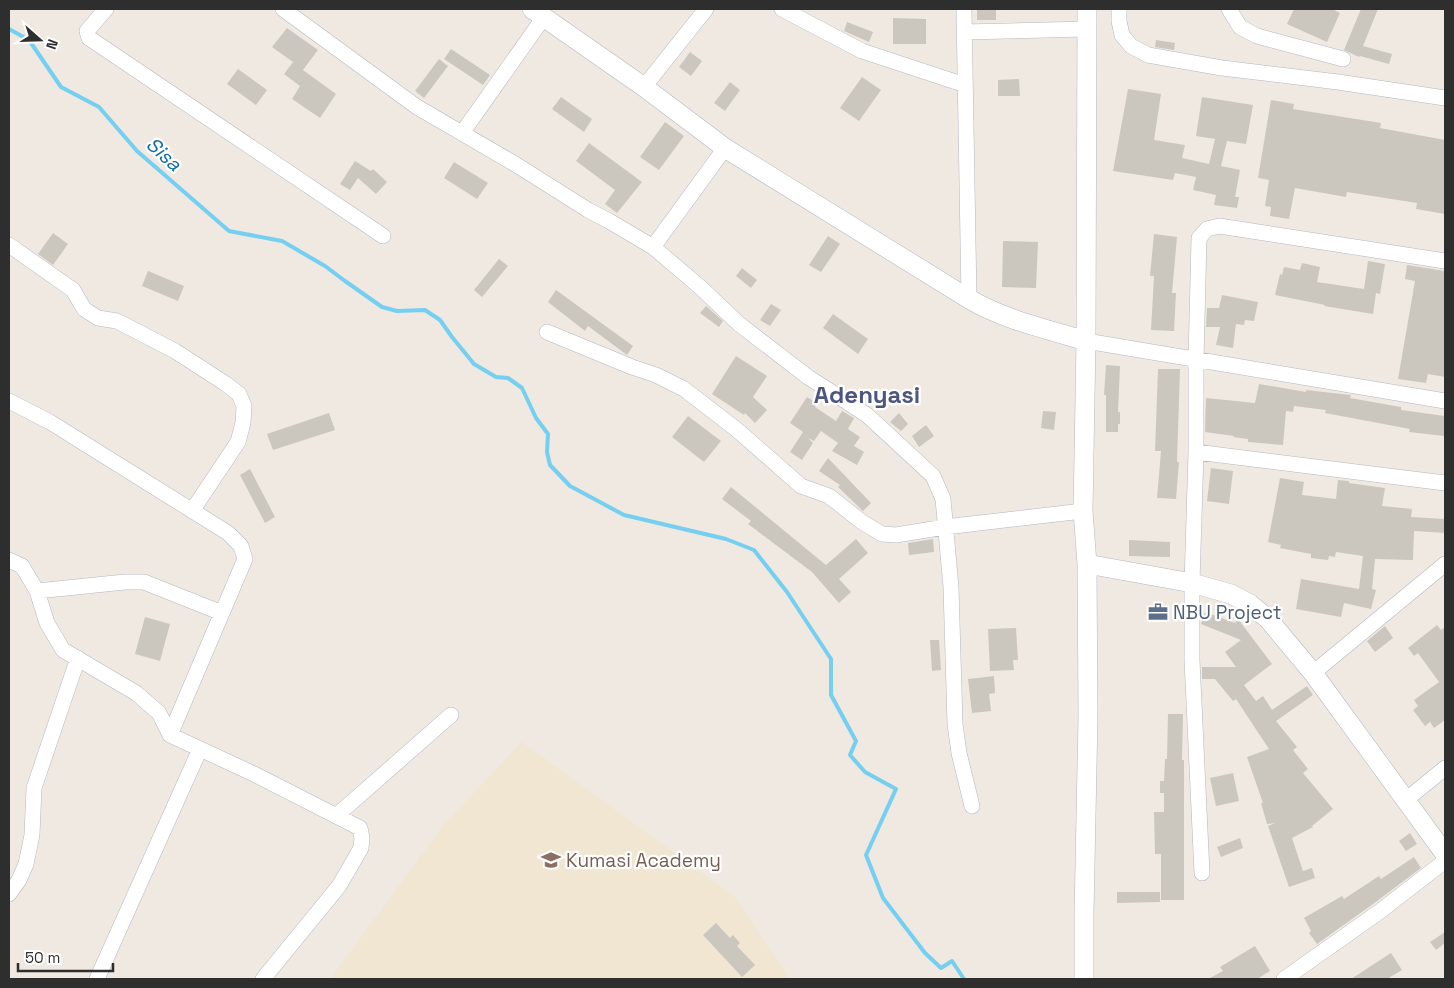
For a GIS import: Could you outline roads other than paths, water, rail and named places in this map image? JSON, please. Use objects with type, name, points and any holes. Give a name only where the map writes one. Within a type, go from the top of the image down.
[{"type":"street","points":[[106,9],[87,32],[89,38],[383,236]]},
{"type":"street","points":[[283,9],[417,107],[653,247],[739,324],[808,378],[867,415],[933,476],[943,499],[946,527],[951,586],[955,724],[958,753],[972,806]]},
{"type":"street","points":[[782,9],[862,51],[965,85]]},
{"type":"street","points":[[964,9],[968,299]]},
{"type":"street","points":[[1084,979],[1088,717],[1087,564],[1083,511],[1086,340],[1087,9]]},
{"type":"street","points":[[1119,9],[1122,35],[1131,46],[1148,55],[1222,68],[1338,82],[1445,98]]},
{"type":"street","points":[[1229,9],[1240,26],[1257,36],[1343,59]]},
{"type":"street","points":[[644,88],[699,11]]},
{"type":"street","points":[[462,133],[538,13],[725,148],[988,310],[1027,324],[1086,340],[1445,401]]},
{"type":"street","points":[[964,32],[1087,29]]},
{"type":"street","points":[[653,247],[725,148]]},
{"type":"street","points":[[1202,873],[1192,660],[1199,238],[1207,229],[1219,226],[1445,260]]},
{"type":"street","points":[[9,245],[73,290],[84,310],[98,318],[117,321],[175,351],[239,394],[244,406],[243,423],[238,442],[192,511]]},
{"type":"street","points":[[547,332],[656,375],[684,389],[736,429],[801,486],[829,496],[862,522],[882,534],[896,535],[946,527],[1083,511]]},
{"type":"street","points":[[9,401],[50,422],[228,533],[241,546],[245,559],[170,735]]},
{"type":"street","points":[[1196,452],[1445,484]]},
{"type":"street","points":[[9,560],[22,566],[37,590],[47,623],[63,650],[136,693],[159,713],[170,735],[254,774],[360,828],[361,848],[339,886],[263,979]]},
{"type":"street","points":[[1087,564],[1192,583],[1231,594],[1250,604],[1268,619],[1313,673],[1445,854]]},
{"type":"street","points":[[1313,673],[1445,564]]},
{"type":"street","points":[[37,590],[144,582],[222,613]]},
{"type":"street","points":[[9,894],[19,880],[26,864],[32,835],[34,788],[78,658]]},
{"type":"street","points":[[336,816],[451,715]]},
{"type":"street","points":[[97,979],[200,749]]},
{"type":"street","points":[[1407,800],[1445,768]]},
{"type":"street","points":[[1284,979],[1379,912],[1445,861]]},
{"type":"waterway","name":"Sisa","points":[[9,29],[29,40],[61,87],[99,107],[137,151],[229,231],[282,241],[325,266],[382,307],[397,311],[425,310],[440,320],[474,364],[496,377],[508,378],[522,388],[536,418],[548,434],[547,452],[550,465],[570,486],[624,515],[726,539],[754,550],[787,592],[831,659],[831,695],[856,741],[850,755],[865,772],[896,789],[866,855],[883,898],[925,953],[941,968],[952,961],[964,979]]},
{"type":"place","name":"NBU Project","points":[[1158,612]]},
{"type":"place","name":"Kumasi Academy","points":[[551,860]]},
{"type":"district","name":"Adenyasi","points":[[867,395]]}]
